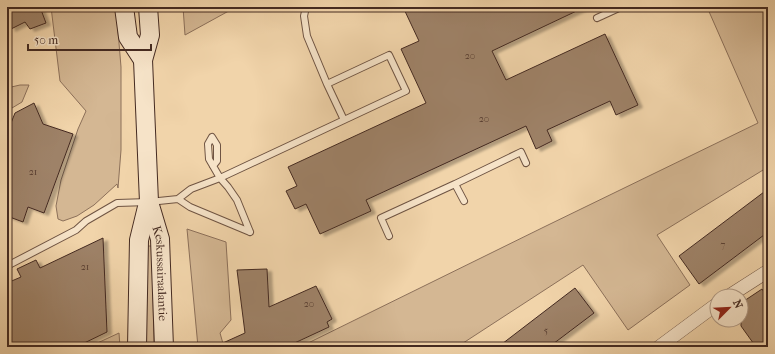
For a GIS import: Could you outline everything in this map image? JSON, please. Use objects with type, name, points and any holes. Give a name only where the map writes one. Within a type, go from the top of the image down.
[{"type":"main road","name":"Keskussairaalantie","points":[[124,7],[128,37],[142,60]]},
{"type":"main road","name":"Keskussairaalantie","points":[[148,7],[150,35],[142,60],[149,202],[160,239],[164,347]]},
{"type":"main road","name":"Keskussairaalantie","points":[[137,347],[139,240],[149,202]]},
{"type":"street","points":[[741,288],[768,271]]},
{"type":"street","points":[[659,347],[709,310]]},
{"type":"lane","points":[[306,7],[304,16],[307,36],[344,120]]},
{"type":"lane","points":[[597,18],[621,7]]},
{"type":"lane","points":[[7,266],[76,230],[86,221],[116,203],[178,199],[191,189],[220,178],[406,91],[389,55],[327,84]]},
{"type":"lane","points":[[389,236],[381,218],[456,184],[521,152],[526,163]]},
{"type":"lane","points":[[178,199],[190,207],[250,232],[237,200],[215,172],[213,166]]},
{"type":"lane","points":[[456,184],[464,202]]},
{"type":"shaded area","points":[[51,7],[116,7],[121,67],[121,150],[118,188],[117,184],[94,205],[77,216],[63,221],[58,219],[56,206],[61,180],[78,129],[86,111],[60,81]]},
{"type":"shaded area","points":[[183,7],[236,7],[185,35]]},
{"type":"shaded area","points":[[707,7],[768,7],[768,167],[657,235],[690,285],[628,330],[583,265],[457,347],[300,347],[758,123]]},
{"type":"shaded area","points":[[20,85],[29,85],[22,102],[7,111],[7,88]]},
{"type":"shaded area","points":[[187,229],[226,242],[231,320],[220,333],[224,347],[198,347]]},
{"type":"shaded area","points":[[146,246],[152,246],[154,347],[145,347]]},
{"type":"shaded area","points":[[119,333],[120,347],[90,347],[91,346]]},
{"type":"building","points":[[7,7],[40,7],[46,23],[30,29],[25,22],[11,29],[7,18]]},
{"type":"building","points":[[403,7],[585,7],[492,51],[506,80],[605,34],[638,105],[616,115],[610,101],[547,130],[552,141],[536,149],[526,126],[366,200],[371,211],[320,234],[306,204],[295,209],[286,191],[297,186],[288,167],[426,103],[401,49],[419,41]]},
{"type":"building","points":[[34,103],[43,124],[73,134],[44,213],[28,207],[23,222],[7,216],[7,133],[15,113]]},
{"type":"building","points":[[768,189],[768,232],[699,284],[679,256]]},
{"type":"building","points":[[103,238],[107,332],[76,347],[7,347],[7,283],[21,277],[17,269],[36,260],[40,268]]},
{"type":"building","points":[[267,269],[269,307],[316,286],[332,319],[327,322],[329,327],[286,347],[214,347],[245,333],[237,270]]},
{"type":"building","points":[[575,288],[594,313],[549,347],[498,347]]},
{"type":"building","points":[[762,289],[768,298],[768,347],[756,347],[742,328],[749,328],[749,298]]}]
